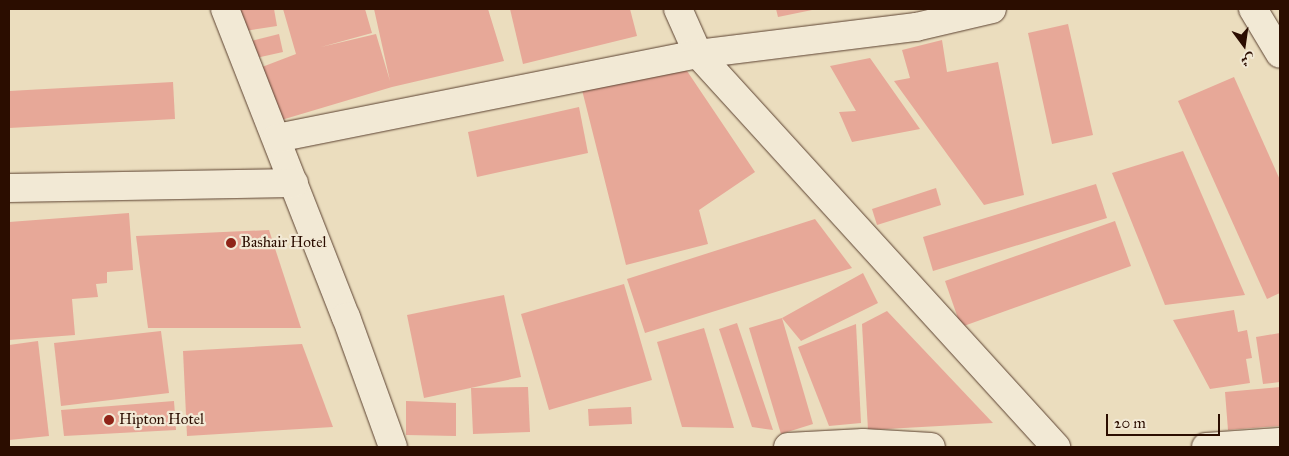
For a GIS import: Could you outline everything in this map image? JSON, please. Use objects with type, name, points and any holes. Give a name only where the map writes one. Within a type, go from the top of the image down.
[{"type":"street","points":[[225,9],[277,138],[393,447]]},
{"type":"street","points":[[678,9],[698,54],[1056,447]]},
{"type":"street","points":[[277,138],[698,54],[916,27],[992,9]]},
{"type":"street","points":[[1253,9],[1280,54]]},
{"type":"street","points":[[9,188],[294,183]]},
{"type":"street","points":[[1206,447],[1280,442]]},
{"type":"street","points":[[788,447],[864,445],[931,447]]},
{"type":"building","points":[[235,9],[274,9],[277,26],[245,31]]},
{"type":"building","points":[[283,9],[365,9],[372,33],[321,47],[376,34],[390,81],[374,9],[488,9],[504,61],[392,87],[278,121],[262,67],[296,54]]},
{"type":"building","points":[[510,9],[630,9],[637,36],[523,64]]},
{"type":"building","points":[[776,9],[812,9],[812,10],[778,17]]},
{"type":"building","points":[[1068,24],[1093,135],[1052,144],[1028,33]]},
{"type":"building","points":[[279,34],[283,52],[256,58],[247,42]]},
{"type":"building","points":[[942,40],[947,72],[998,62],[1024,195],[984,205],[894,81],[910,78],[902,50]]},
{"type":"building","points":[[870,58],[920,129],[852,142],[839,112],[856,111],[830,66]]},
{"type":"building","points":[[683,65],[755,172],[699,210],[708,244],[626,265],[582,90]]},
{"type":"building","points":[[1234,77],[1280,180],[1280,293],[1267,299],[1178,101]]},
{"type":"building","points":[[173,82],[175,119],[9,128],[9,91]]},
{"type":"building","points":[[579,107],[588,153],[477,177],[468,132]]},
{"type":"building","points":[[1183,151],[1245,295],[1165,305],[1112,173]]},
{"type":"building","points":[[1096,184],[1107,218],[933,271],[923,237]]},
{"type":"building","points":[[936,188],[941,205],[877,225],[872,209]]},
{"type":"building","points":[[129,213],[133,270],[107,272],[107,283],[96,284],[98,297],[72,299],[75,335],[9,340],[9,222]]},
{"type":"building","points":[[815,219],[852,268],[645,333],[627,279]]},
{"type":"building","points":[[1115,221],[1131,266],[961,327],[945,281]]},
{"type":"building","points":[[269,230],[301,328],[148,328],[136,236]]},
{"type":"building","points":[[863,273],[878,303],[801,341],[782,318]]},
{"type":"building","points":[[624,284],[652,380],[549,410],[521,314]]},
{"type":"building","points":[[504,295],[521,377],[424,398],[407,315]]},
{"type":"building","points":[[1234,310],[1238,332],[1247,330],[1252,358],[1246,359],[1250,383],[1210,389],[1173,320]]},
{"type":"building","points":[[887,311],[993,423],[868,430],[862,324]]},
{"type":"building","points":[[782,318],[813,424],[781,434],[749,328]]},
{"type":"building","points":[[737,323],[773,430],[752,427],[719,329]]},
{"type":"building","points":[[856,324],[861,423],[829,426],[798,347]]},
{"type":"building","points":[[704,328],[734,428],[682,427],[657,342]]},
{"type":"building","points":[[161,331],[169,393],[61,406],[54,343]]},
{"type":"building","points":[[1280,333],[1280,382],[1263,384],[1256,337]]},
{"type":"building","points":[[38,341],[49,436],[9,440],[9,345]]},
{"type":"building","points":[[302,344],[333,427],[187,436],[183,351]]},
{"type":"building","points":[[528,387],[530,432],[473,434],[471,388]]},
{"type":"building","points":[[1280,387],[1280,426],[1228,430],[1225,392]]},
{"type":"building","points":[[174,401],[176,430],[64,436],[61,410]]},
{"type":"building","points":[[406,401],[456,403],[456,436],[406,435]]},
{"type":"building","points":[[631,407],[632,424],[589,426],[588,409]]},
{"type":"place","name":"Bashair Hotel","points":[[231,243]]},
{"type":"place","name":"Hipton Hotel","points":[[109,420]]}]
